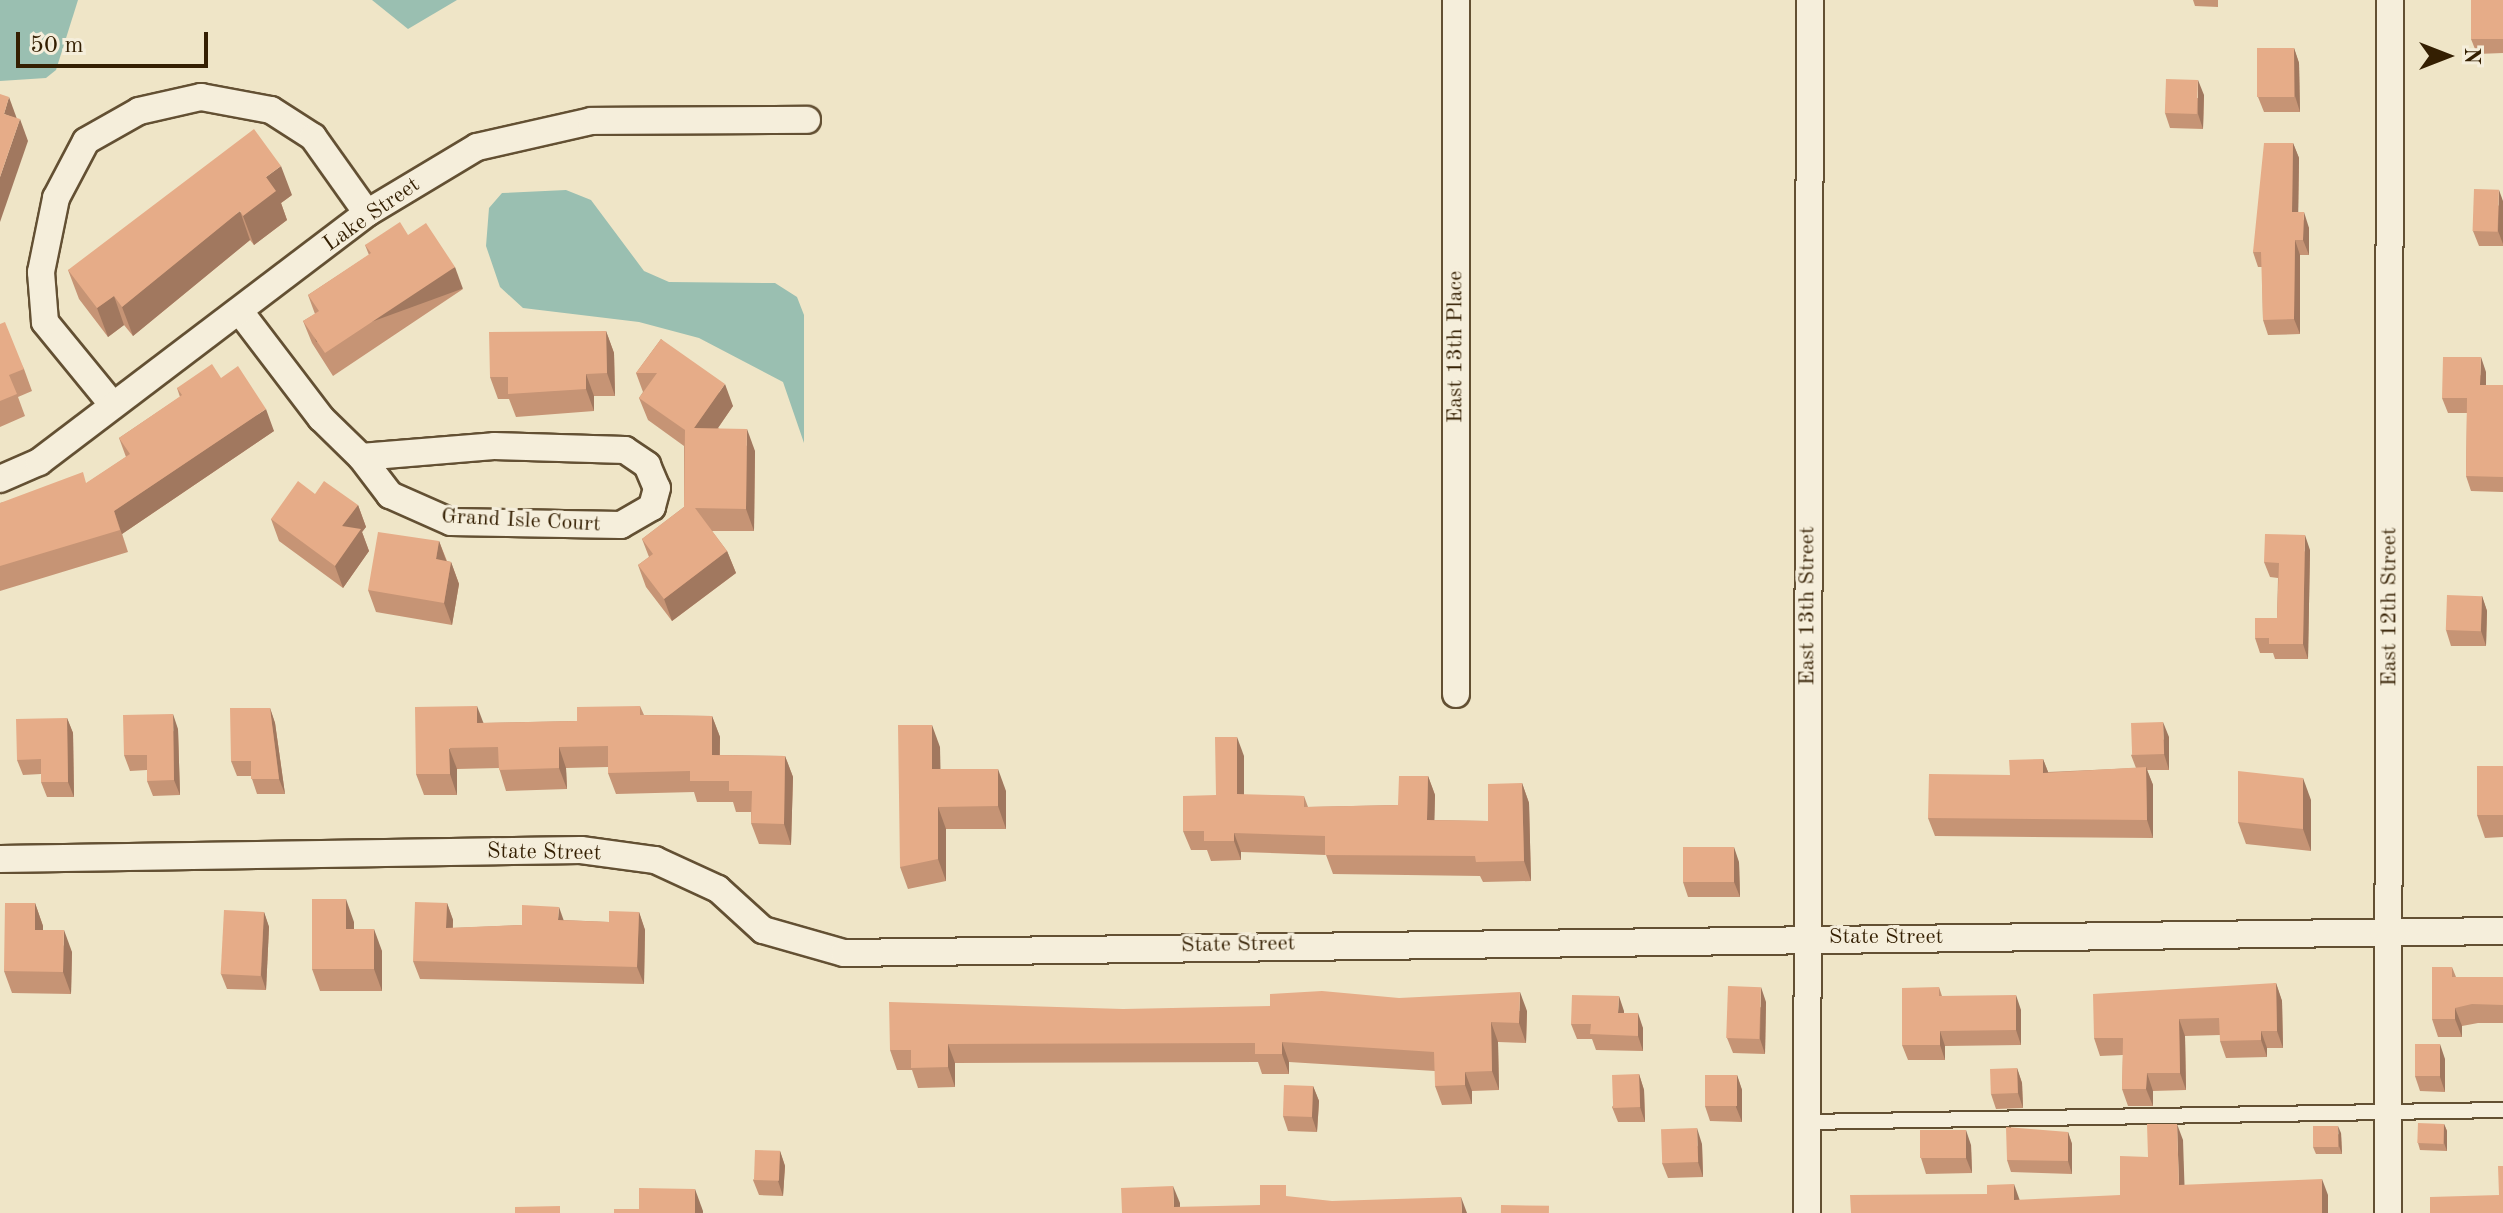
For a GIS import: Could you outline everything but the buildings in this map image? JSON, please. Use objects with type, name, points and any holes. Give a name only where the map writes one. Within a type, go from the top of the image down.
[{"type":"street","name":"East 13th Place","points":[[1456,0],[1456,694]]},
{"type":"street","name":"East 13th Street","points":[[1807,1213],[1810,0]]},
{"type":"street","name":"East 12th Street","points":[[2388,1213],[2390,0]]},
{"type":"street","points":[[112,404],[45,322],[41,272],[56,198],[86,141],[139,111],[201,97],[271,110],[313,137],[367,213]]},
{"type":"street","name":"Lake Street","points":[[0,479],[39,462],[112,404],[241,313],[367,213],[477,147],[591,121],[807,120]]},
{"type":"street","name":"Grand Isle Court","points":[[241,313],[321,418],[361,457],[390,495],[451,522],[621,525],[652,507],[657,488],[647,465],[625,450],[494,446],[361,457]]},
{"type":"street","name":"State Street","points":[[0,859],[581,850],[655,860],[718,889],[763,930],[844,953],[2503,931]]},
{"type":"lane","points":[[1807,1122],[2503,1110]]},
{"type":"shaded area","points":[[0,0],[78,0],[56,70],[46,78],[0,81]]},
{"type":"shaded area","points":[[372,0],[457,0],[408,29]]},
{"type":"shaded area","points":[[566,190],[591,200],[644,271],[669,282],[775,283],[797,297],[804,315],[804,443],[783,382],[699,338],[639,322],[523,308],[500,287],[486,246],[489,208],[502,193]]}]
